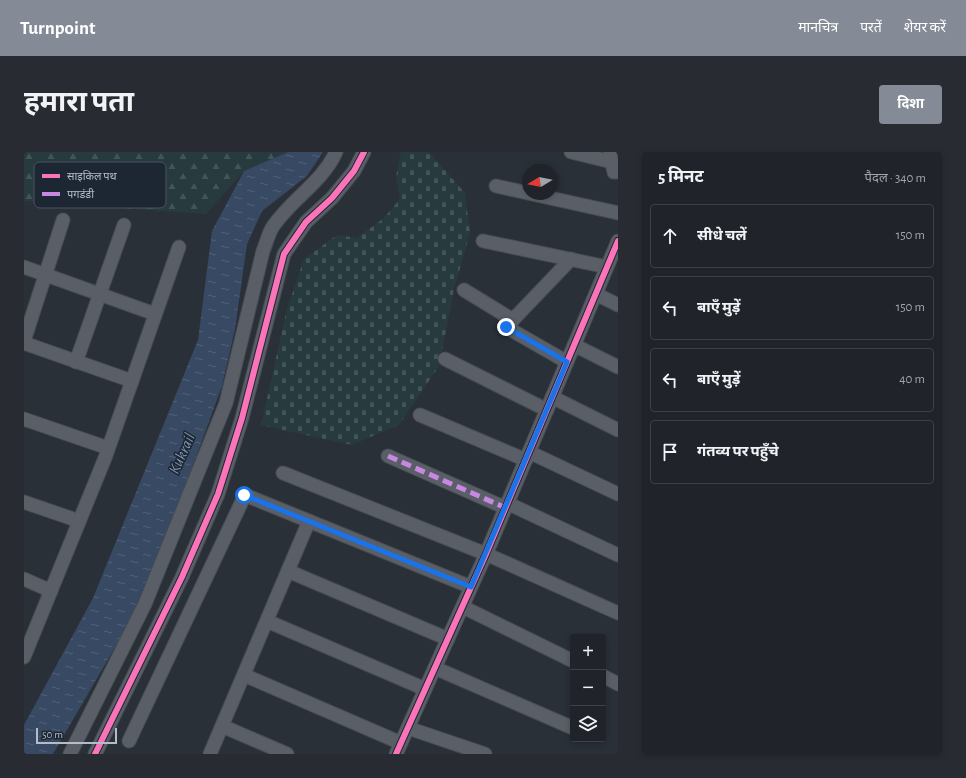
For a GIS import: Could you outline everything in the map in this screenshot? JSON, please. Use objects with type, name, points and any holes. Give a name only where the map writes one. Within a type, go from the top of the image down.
[{"type":"street","points":[[70,754],[145,604],[226,403],[263,251],[272,229],[283,215],[317,180],[336,152]]},
{"type":"street","points":[[95,754],[182,577],[218,494],[242,418],[284,254],[306,222],[332,198],[354,171],[364,152]]},
{"type":"street","points":[[571,152],[613,162]]},
{"type":"street","points":[[496,186],[522,192]]},
{"type":"street","points":[[558,200],[618,213]]},
{"type":"street","points":[[63,220],[24,342],[132,381]]},
{"type":"street","points":[[76,362],[124,225]]},
{"type":"street","points":[[483,241],[607,267]]},
{"type":"street","points":[[244,675],[399,748],[486,554],[618,241]]},
{"type":"street","points":[[24,657],[108,448],[179,247]]},
{"type":"street","points":[[567,362],[506,327],[571,259]]},
{"type":"street","points":[[24,267],[155,314]]},
{"type":"street","points":[[464,290],[513,320]]},
{"type":"street","points":[[596,294],[618,305]]},
{"type":"street","points":[[574,345],[618,366]]},
{"type":"street","points":[[445,359],[547,410]]},
{"type":"street","points":[[552,397],[618,430]]},
{"type":"street","points":[[420,415],[527,456],[618,494]]},
{"type":"street","points":[[24,419],[108,448]]},
{"type":"street","points":[[388,456],[506,505],[618,555]]},
{"type":"street","points":[[283,473],[486,554],[618,613]]},
{"type":"street","points":[[129,741],[244,495],[471,587]]},
{"type":"street","points":[[24,502],[79,521]]},
{"type":"street","points":[[210,754],[309,521]]},
{"type":"street","points":[[288,571],[448,639]]},
{"type":"street","points":[[24,579],[51,591]]},
{"type":"street","points":[[462,607],[570,660]]},
{"type":"street","points":[[267,622],[425,689]]},
{"type":"street","points":[[435,668],[570,727]]},
{"type":"street","points":[[606,678],[618,684]]},
{"type":"street","points":[[222,726],[287,754]]},
{"type":"street","points":[[408,728],[485,754]]},
{"type":"green space","points":[[24,152],[288,152],[244,171],[206,214],[122,208],[166,208],[166,162],[34,162],[34,202],[24,201]]},
{"type":"green space","points":[[401,152],[429,152],[465,193],[470,233],[454,289],[439,366],[399,425],[352,445],[261,425],[287,309],[304,259],[337,235],[357,238],[384,218],[400,199],[396,177]]},
{"type":"water","name":"Kukrail","points":[[288,152],[323,152],[307,176],[262,211],[247,244],[235,329],[222,386],[181,498],[128,625],[53,754],[24,754],[24,725],[93,598],[198,340],[212,231],[244,171]]},
{"type":"marked path","points":[[388,456],[506,508]]},
{"type":"cycle path","points":[[95,754],[182,577],[218,494],[242,418],[284,254],[306,222],[332,198],[354,171],[364,152]]},
{"type":"cycle path","points":[[396,754],[486,554],[618,241]]},
{"type":"route","points":[[244,495],[471,587],[567,362],[506,327]]}]
